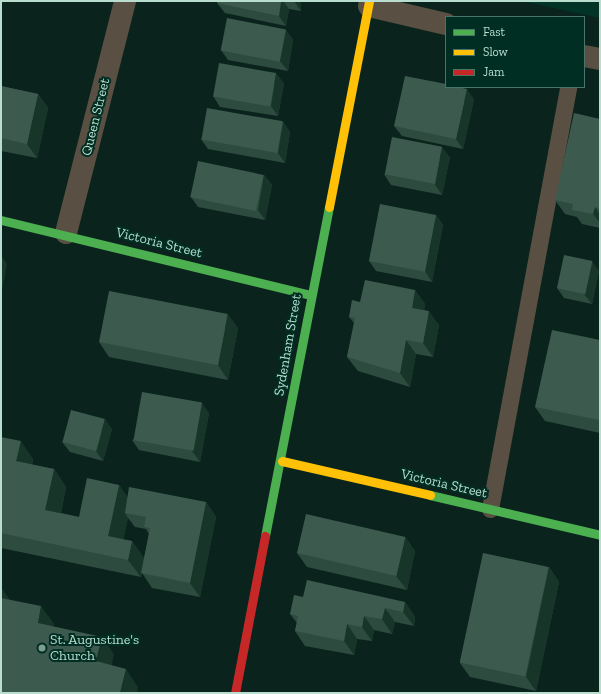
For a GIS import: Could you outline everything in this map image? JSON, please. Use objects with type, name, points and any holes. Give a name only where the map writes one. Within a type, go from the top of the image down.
[{"type":"main road","name":"Sydenham Street","points":[[235,693],[282,461],[310,295],[369,3]]},
{"type":"main road","name":"Victoria Street","points":[[1,220],[66,233],[310,295]]},
{"type":"main road","name":"Victoria Street","points":[[282,461],[600,535]]},
{"type":"street","name":"Queen Street","points":[[66,233],[125,1]]},
{"type":"street","points":[[369,3],[445,24]]},
{"type":"street","points":[[585,56],[600,59]]},
{"type":"lane","points":[[490,509],[568,88]]},
{"type":"shaded area","points":[[522,1],[600,1],[600,18]]},
{"type":"building","points":[[218,1],[281,1],[279,16],[217,3]]},
{"type":"building","points":[[227,18],[286,29],[280,62],[221,50]]},
{"type":"building","points":[[219,63],[276,73],[270,107],[213,96]]},
{"type":"building","points":[[405,76],[445,84],[445,88],[467,89],[456,139],[394,126]]},
{"type":"building","points":[[1,86],[38,94],[27,144],[1,138]]},
{"type":"building","points":[[207,108],[283,121],[277,153],[201,140]]},
{"type":"building","points":[[574,113],[600,119],[600,209],[595,207],[593,214],[572,210],[573,204],[555,200]]},
{"type":"building","points":[[392,137],[442,147],[435,184],[385,174]]},
{"type":"building","points":[[198,161],[264,175],[256,211],[190,197]]},
{"type":"building","points":[[380,204],[436,215],[425,272],[369,261]]},
{"type":"building","points":[[564,255],[592,261],[585,294],[557,288]]},
{"type":"building","points":[[365,280],[415,290],[412,308],[429,311],[423,343],[406,340],[400,373],[347,357],[355,318],[349,317],[352,300],[360,302]]},
{"type":"building","points":[[109,291],[228,314],[218,365],[99,342]]},
{"type":"building","points":[[552,330],[600,340],[599,420],[535,407]]},
{"type":"building","points":[[142,392],[202,403],[194,451],[133,440]]},
{"type":"building","points":[[71,410],[105,419],[96,451],[62,442]]},
{"type":"building","points":[[1,437],[21,441],[16,461],[54,469],[45,510],[79,517],[87,478],[119,485],[108,536],[132,541],[128,560],[1,533]]},
{"type":"building","points":[[129,487],[206,502],[190,583],[141,573],[150,528],[144,527],[146,517],[125,513]]},
{"type":"building","points":[[306,514],[405,537],[396,576],[297,553]]},
{"type":"building","points":[[483,553],[549,567],[525,676],[460,663]]},
{"type":"building","points":[[307,580],[405,602],[403,612],[385,608],[382,619],[364,616],[362,627],[347,624],[344,641],[295,631],[298,616],[290,614],[294,595],[303,597]]},
{"type":"building","name":"St. Augustine's Church","points":[[1,598],[41,606],[38,623],[102,637],[96,661],[126,669],[120,693],[1,693]]},
{"type":"traffic: fast","points":[[265,536],[329,207]]},
{"type":"traffic: fast","points":[[1,220],[310,295]]},
{"type":"traffic: fast","points":[[430,495],[600,535]]},
{"type":"traffic: slow","points":[[329,207],[369,1]]},
{"type":"traffic: slow","points":[[282,461],[430,495]]},
{"type":"traffic: jam","points":[[235,693],[265,536]]},
{"type":"place","name":"St. Augustine's Church","points":[[42,648]]}]
